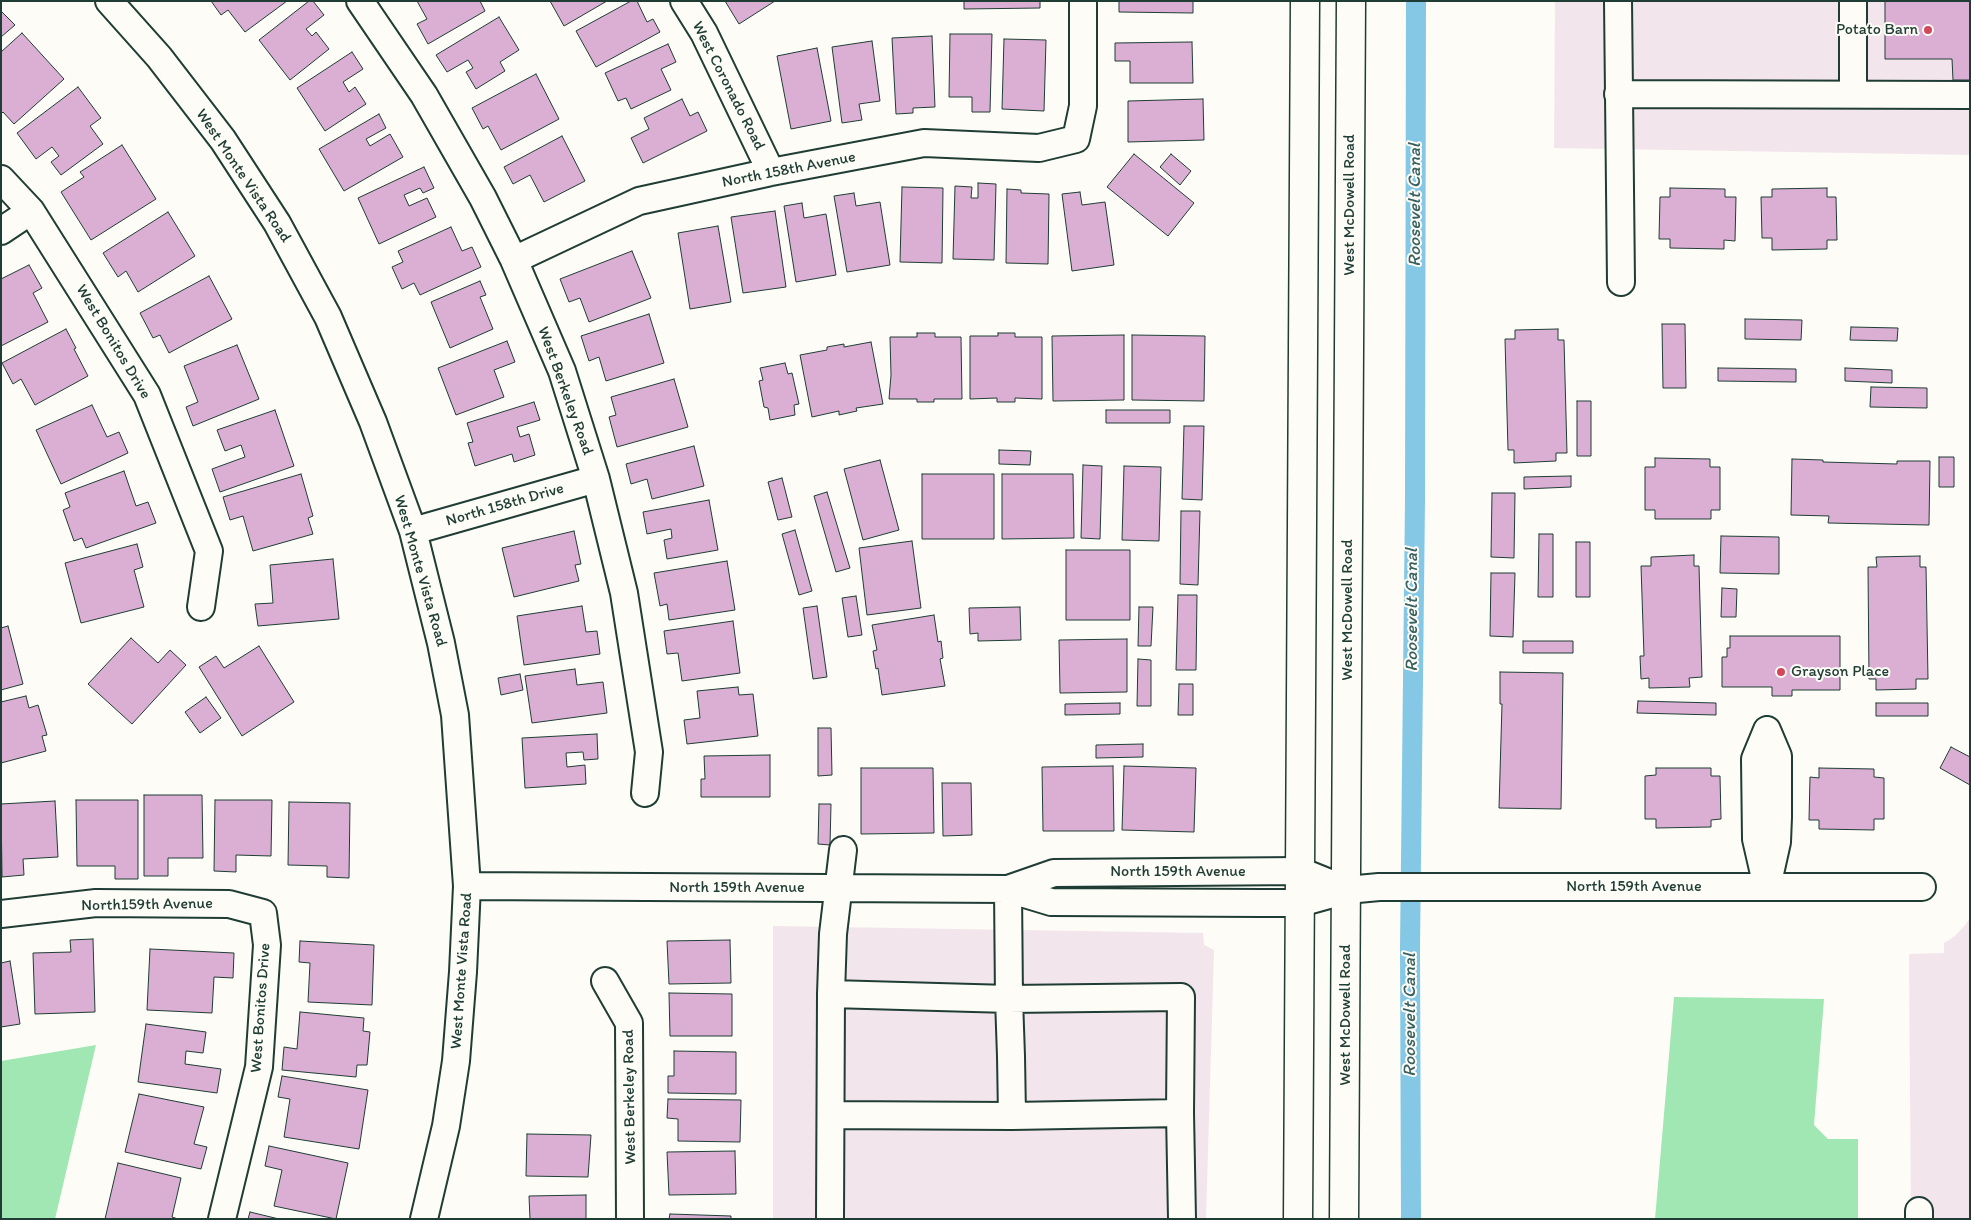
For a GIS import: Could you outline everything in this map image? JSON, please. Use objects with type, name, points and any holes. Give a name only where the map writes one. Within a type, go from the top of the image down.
[{"type":"main road","points":[[1298,1219],[1305,1]]},
{"type":"main road","name":"West McDowell Road","points":[[1344,1219],[1351,1]]},
{"type":"street","name":"West Monte Vista Road","points":[[109,1],[159,56],[223,140],[277,223],[328,317],[373,422],[413,532],[441,643],[455,715],[467,886],[456,1061],[446,1126],[424,1219]]},
{"type":"street","name":"West Berkeley Road","points":[[360,1],[424,95],[483,198],[514,260],[562,371],[596,479],[624,594],[649,752],[645,793]]},
{"type":"street","name":"West Coronado Road","points":[[684,1],[704,33],[771,172]]},
{"type":"street","name":"North 158th Avenue","points":[[514,260],[639,201],[771,172],[924,144],[1039,148],[1076,140],[1082,106],[1083,1]]},
{"type":"street","points":[[1618,1],[1621,282]]},
{"type":"street","points":[[1853,1],[1853,94]]},
{"type":"street","points":[[1618,94],[1970,95]]},
{"type":"street","name":"West Bonitos Drive","points":[[1,180],[31,211],[147,396],[209,550],[200,607]]},
{"type":"street","points":[[1,231],[31,211]]},
{"type":"street","name":"North 158th Drive","points":[[413,532],[596,479]]},
{"type":"street","points":[[830,1219],[833,934],[843,850]]},
{"type":"street","name":"North 159th Avenue","points":[[1008,889],[1054,873],[1300,872],[1347,890]]},
{"type":"street","name":"North 159th Avenue","points":[[467,886],[1008,889],[1051,902],[1300,903],[1347,890],[1390,887],[1922,887]]},
{"type":"street","points":[[1008,889],[1012,1116]]},
{"type":"street","name":"North159th Avenue","points":[[1,914],[96,903],[229,904],[263,913]]},
{"type":"street","name":"West Bonitos Drive","points":[[222,1219],[259,1067],[267,945],[263,913]]},
{"type":"street","name":"West Berkeley Road","points":[[605,981],[629,1022],[630,1219]]},
{"type":"street","points":[[831,994],[1009,999],[1182,997],[1180,1113],[1182,1219]]},
{"type":"street","points":[[831,1115],[1012,1116],[1180,1113]]},
{"type":"shaded area","points":[[1555,1],[1970,1],[1970,155],[1554,148]]},
{"type":"shaded area","points":[[1970,918],[1970,1219],[1911,1219],[1909,954],[1944,953],[1944,943],[1955,936]]},
{"type":"shaded area","points":[[773,926],[1203,933],[1204,945],[1214,950],[1206,1219],[773,1219]]},
{"type":"green space","points":[[1674,997],[1824,999],[1814,1125],[1828,1139],[1858,1139],[1858,1219],[1655,1219]]},
{"type":"green space","points":[[96,1045],[55,1219],[1,1219],[1,1061]]},
{"type":"building","points":[[211,1],[287,1],[245,32],[228,10],[221,15]]},
{"type":"building","points":[[309,1],[313,1],[324,15],[306,29],[312,36],[316,32],[329,49],[290,80],[259,40]]},
{"type":"building","points":[[417,1],[480,1],[485,11],[428,44],[417,24],[427,19]]},
{"type":"building","points":[[550,1],[607,1],[564,26]]},
{"type":"building","points":[[631,1],[637,1],[647,22],[653,19],[660,32],[596,67],[576,31]]},
{"type":"building","points":[[725,1],[775,1],[739,24]]},
{"type":"building","points":[[964,1],[1040,1],[1040,8],[964,9]]},
{"type":"building","points":[[1119,1],[1193,1],[1193,13],[1119,12]]},
{"type":"building","name":"Potato Barn","points":[[1885,1],[1970,1],[1970,80],[1953,80],[1952,59],[1885,59]]},
{"type":"building","points":[[1,11],[15,25],[1,37]]},
{"type":"building","points":[[499,17],[519,50],[500,62],[505,71],[476,89],[466,72],[473,68],[468,60],[447,72],[436,55]]},
{"type":"building","points":[[22,33],[64,79],[14,124],[3,112],[1,114],[1,52]]},
{"type":"building","points":[[950,34],[992,34],[990,112],[972,112],[972,97],[949,97]]},
{"type":"building","points":[[932,36],[935,107],[913,108],[913,113],[896,114],[892,38]]},
{"type":"building","points":[[1004,39],[1046,40],[1044,111],[1002,109]]},
{"type":"building","points":[[872,41],[880,101],[859,104],[862,120],[842,123],[832,47]]},
{"type":"building","points":[[1192,42],[1193,83],[1130,83],[1130,61],[1115,61],[1115,43]]},
{"type":"building","points":[[668,44],[676,62],[661,69],[671,90],[631,109],[626,98],[618,101],[605,73]]},
{"type":"building","points":[[817,48],[831,121],[791,129],[777,56]]},
{"type":"building","points":[[352,52],[363,69],[343,82],[349,92],[355,87],[366,104],[325,131],[297,88]]},
{"type":"building","points":[[536,74],[559,119],[501,150],[488,126],[483,129],[472,108]]},
{"type":"building","points":[[78,87],[101,118],[90,126],[103,144],[61,175],[51,162],[59,156],[52,147],[36,159],[17,133]]},
{"type":"building","points":[[682,99],[690,116],[698,112],[707,131],[643,163],[631,138],[649,129],[644,118]]},
{"type":"building","points":[[1203,99],[1204,140],[1128,142],[1128,101]]},
{"type":"building","points":[[379,114],[386,128],[366,139],[370,146],[390,134],[403,157],[344,191],[319,149]]},
{"type":"building","points":[[562,136],[585,181],[544,202],[530,175],[513,184],[504,167]]},
{"type":"building","points":[[122,145],[156,199],[91,240],[61,192],[84,177],[80,172]]},
{"type":"building","points":[[1134,154],[1194,203],[1168,236],[1107,187]]},
{"type":"building","points":[[1171,154],[1191,171],[1180,185],[1160,167]]},
{"type":"building","points":[[424,167],[434,188],[423,193],[420,188],[404,195],[409,206],[427,198],[436,217],[379,244],[358,198]]},
{"type":"building","points":[[978,183],[996,184],[994,260],[953,259],[955,186],[972,187],[971,198],[978,198]]},
{"type":"building","points":[[902,187],[943,188],[942,263],[900,262]]},
{"type":"building","points":[[1670,188],[1725,189],[1725,197],[1736,197],[1735,241],[1724,240],[1724,249],[1670,248],[1670,239],[1659,239],[1660,197],[1670,197]]},
{"type":"building","points":[[1827,188],[1827,197],[1836,197],[1837,240],[1827,240],[1827,249],[1772,250],[1772,238],[1762,238],[1761,197],[1772,197],[1772,189]]},
{"type":"building","points":[[1007,189],[1021,190],[1021,193],[1049,194],[1048,264],[1006,263]]},
{"type":"building","points":[[1080,192],[1082,205],[1105,202],[1114,265],[1072,271],[1062,194]]},
{"type":"building","points":[[854,193],[856,206],[880,202],[890,265],[847,272],[834,196]]},
{"type":"building","points":[[802,203],[804,218],[826,214],[836,275],[796,282],[784,206]]},
{"type":"building","points":[[775,211],[786,287],[743,293],[731,217]]},
{"type":"building","points":[[168,212],[195,256],[138,292],[126,271],[118,277],[103,253]]},
{"type":"building","points":[[718,226],[731,302],[690,309],[678,233]]},
{"type":"building","points":[[451,227],[462,251],[472,247],[481,267],[420,295],[414,283],[402,289],[392,267],[403,262],[398,251]]},
{"type":"building","points":[[632,251],[651,298],[589,322],[580,298],[569,302],[560,279]]},
{"type":"building","points":[[29,265],[42,288],[33,293],[48,322],[1,346],[1,279]]},
{"type":"building","points":[[209,276],[232,319],[169,353],[160,335],[153,338],[140,313]]},
{"type":"building","points":[[480,281],[486,295],[480,297],[493,329],[450,348],[431,302]]},
{"type":"building","points":[[649,314],[664,363],[606,381],[599,357],[589,361],[581,336]]},
{"type":"building","points":[[1745,319],[1802,320],[1801,340],[1745,339]]},
{"type":"building","points":[[1662,324],[1685,324],[1686,388],[1663,388]]},
{"type":"building","points":[[1851,327],[1898,328],[1897,341],[1850,340]]},
{"type":"building","points":[[66,329],[88,376],[35,405],[21,379],[13,384],[2,363]]},
{"type":"building","points":[[1558,329],[1558,340],[1564,340],[1567,453],[1556,453],[1556,461],[1514,463],[1514,450],[1508,450],[1505,339],[1515,339],[1515,330]]},
{"type":"building","points":[[917,333],[935,333],[935,337],[961,337],[962,399],[934,399],[934,402],[917,402],[917,399],[889,399],[891,375],[890,337],[917,337]]},
{"type":"building","points":[[998,333],[1015,333],[1015,337],[1042,337],[1042,399],[1015,398],[1015,402],[997,402],[997,398],[970,399],[970,336],[998,336]]},
{"type":"building","points":[[1124,335],[1124,400],[1053,401],[1052,336]]},
{"type":"building","points":[[1132,335],[1205,336],[1204,401],[1132,400]]},
{"type":"building","points":[[507,341],[515,362],[494,370],[504,397],[456,415],[438,368]]},
{"type":"building","points":[[871,342],[883,404],[856,408],[857,411],[839,415],[839,411],[812,417],[800,355],[827,350],[827,347],[844,344],[844,347]]},
{"type":"building","points":[[237,345],[259,399],[193,426],[186,407],[198,402],[184,366]]},
{"type":"building","points":[[785,363],[788,374],[792,373],[799,404],[794,405],[795,415],[770,420],[768,408],[764,407],[759,381],[763,380],[760,368]]},
{"type":"building","points":[[1718,368],[1796,369],[1796,382],[1718,381]]},
{"type":"building","points":[[1845,368],[1892,370],[1892,383],[1845,381]]},
{"type":"building","points":[[674,379],[688,427],[617,447],[609,417],[616,415],[611,397]]},
{"type":"building","points":[[1871,387],[1927,388],[1927,408],[1870,407]]},
{"type":"building","points":[[1577,401],[1591,401],[1591,456],[1577,456]]},
{"type":"building","points":[[534,402],[540,420],[517,427],[520,437],[529,434],[535,455],[514,462],[512,454],[475,466],[468,443],[473,442],[467,423]]},
{"type":"building","points":[[92,405],[107,437],[119,432],[128,453],[61,484],[36,430]]},
{"type":"building","points":[[275,410],[294,466],[220,492],[212,469],[245,457],[241,445],[225,451],[217,430]]},
{"type":"building","points":[[1106,410],[1170,410],[1170,423],[1106,423]]},
{"type":"building","points":[[1184,426],[1204,426],[1202,500],[1182,499]]},
{"type":"building","points":[[694,446],[704,486],[652,499],[647,479],[631,484],[626,464]]},
{"type":"building","points":[[999,450],[1031,451],[1030,465],[999,464]]},
{"type":"building","points":[[1939,457],[1954,457],[1954,487],[1939,487]]},
{"type":"building","points":[[1655,458],[1710,459],[1710,467],[1720,467],[1720,510],[1711,510],[1711,519],[1655,519],[1655,510],[1645,510],[1645,467],[1655,467]]},
{"type":"building","points":[[1792,459],[1823,460],[1823,462],[1897,464],[1897,461],[1930,461],[1929,525],[1828,523],[1829,516],[1791,515]]},
{"type":"building","points":[[880,460],[899,530],[863,540],[844,469]]},
{"type":"building","points":[[1083,465],[1102,466],[1100,539],[1081,538]]},
{"type":"building","points":[[1124,466],[1161,467],[1159,541],[1122,540]]},
{"type":"building","points":[[124,471],[136,506],[148,502],[156,523],[86,548],[82,538],[74,541],[63,510],[70,507],[65,493]]},
{"type":"building","points":[[301,474],[313,516],[308,518],[313,534],[253,551],[243,516],[230,520],[223,497]]},
{"type":"building","points":[[922,474],[994,474],[994,539],[922,539]]},
{"type":"building","points":[[1002,474],[1073,474],[1074,538],[1002,539]]},
{"type":"building","points":[[1571,476],[1571,487],[1524,489],[1524,477]]},
{"type":"building","points":[[782,478],[792,517],[778,520],[768,482]]},
{"type":"building","points":[[827,492],[850,568],[836,572],[814,496]]},
{"type":"building","points":[[1492,493],[1515,493],[1514,558],[1491,557]]},
{"type":"building","points":[[709,500],[718,550],[667,559],[664,540],[672,538],[671,529],[647,534],[643,512]]},
{"type":"building","points":[[1181,511],[1200,511],[1198,585],[1180,584]]},
{"type":"building","points":[[795,530],[812,591],[799,595],[782,534]]},
{"type":"building","points":[[574,531],[581,564],[575,565],[579,581],[514,597],[502,548]]},
{"type":"building","points":[[1539,534],[1553,534],[1553,597],[1538,597]]},
{"type":"building","points":[[1721,536],[1779,537],[1779,574],[1720,573]]},
{"type":"building","points":[[912,541],[921,608],[867,615],[859,548]]},
{"type":"building","points":[[1576,542],[1590,542],[1590,597],[1576,597]]},
{"type":"building","points":[[137,544],[143,567],[134,570],[144,607],[81,623],[65,563]]},
{"type":"building","points":[[1066,550],[1130,550],[1130,620],[1066,620]]},
{"type":"building","points":[[1694,555],[1694,566],[1699,566],[1702,677],[1689,678],[1690,687],[1649,688],[1649,678],[1641,679],[1640,656],[1644,656],[1641,566],[1651,566],[1651,557]]},
{"type":"building","points":[[1920,556],[1920,567],[1926,567],[1928,679],[1916,679],[1916,689],[1876,690],[1876,679],[1869,679],[1868,567],[1877,567],[1876,557]]},
{"type":"building","points":[[333,559],[339,619],[258,626],[255,604],[273,603],[270,565]]},
{"type":"building","points":[[727,561],[735,610],[669,620],[667,604],[660,606],[654,573]]},
{"type":"building","points":[[1491,573],[1515,573],[1513,637],[1490,636]]},
{"type":"building","points":[[1722,588],[1737,589],[1736,617],[1721,617]]},
{"type":"building","points":[[1178,595],[1197,595],[1196,670],[1176,670]]},
{"type":"building","points":[[856,596],[862,635],[848,637],[842,598]]},
{"type":"building","points":[[582,606],[586,632],[597,631],[600,654],[524,665],[517,616]]},
{"type":"building","points":[[817,606],[827,677],[813,679],[803,608]]},
{"type":"building","points":[[1020,607],[1021,640],[978,641],[978,633],[970,634],[969,608]]},
{"type":"building","points":[[1139,607],[1153,607],[1151,646],[1138,646]]},
{"type":"building","points":[[934,615],[938,642],[941,641],[943,658],[940,659],[945,686],[882,695],[873,651],[877,650],[872,625]]},
{"type":"building","points":[[733,621],[740,673],[682,681],[678,653],[667,654],[664,631]]},
{"type":"building","points":[[8,626],[23,684],[1,690],[1,628]]},
{"type":"building","name":"Grayson Place","points":[[1730,636],[1840,636],[1840,690],[1792,690],[1792,696],[1772,696],[1772,687],[1722,687],[1722,657],[1727,657],[1727,648],[1730,648]]},
{"type":"building","points":[[131,638],[158,663],[170,650],[186,665],[132,724],[88,684]]},
{"type":"building","points":[[1127,639],[1127,692],[1060,693],[1059,640]]},
{"type":"building","points":[[1523,641],[1573,641],[1573,653],[1523,653]]},
{"type":"building","points":[[259,646],[294,702],[242,736],[199,667],[216,656],[224,668]]},
{"type":"building","points":[[1138,659],[1151,660],[1151,706],[1137,706]]},
{"type":"building","points":[[575,669],[577,685],[603,682],[607,713],[532,723],[525,676]]},
{"type":"building","points":[[1500,672],[1563,673],[1561,809],[1499,808],[1502,704],[1500,704]]},
{"type":"building","points":[[520,674],[523,690],[501,695],[498,678]]},
{"type":"building","points":[[1179,684],[1193,684],[1193,715],[1178,715]]},
{"type":"building","points":[[738,687],[739,695],[753,694],[758,736],[687,744],[684,720],[700,718],[697,691]]},
{"type":"building","points":[[26,696],[29,708],[38,705],[47,735],[42,736],[46,751],[1,763],[1,702]]},
{"type":"building","points":[[206,697],[221,718],[200,733],[185,712]]},
{"type":"building","points":[[1638,701],[1716,703],[1716,715],[1637,713]]},
{"type":"building","points":[[1120,703],[1120,714],[1065,715],[1065,704]]},
{"type":"building","points":[[1876,703],[1928,703],[1928,716],[1876,716]]},
{"type":"building","points":[[818,728],[831,728],[832,775],[818,776]]},
{"type":"building","points":[[597,734],[598,759],[584,760],[583,752],[566,753],[567,767],[585,765],[586,784],[525,788],[522,738]]},
{"type":"building","points":[[1143,744],[1143,757],[1096,758],[1096,745]]},
{"type":"building","points":[[1951,747],[1970,757],[1970,785],[1940,768]]},
{"type":"building","points":[[770,755],[770,797],[701,797],[701,779],[705,779],[704,756]]},
{"type":"building","points":[[1113,766],[1114,831],[1043,831],[1042,767]]},
{"type":"building","points":[[1124,766],[1196,768],[1194,832],[1122,830]]},
{"type":"building","points":[[861,768],[933,768],[934,833],[861,834]]},
{"type":"building","points":[[1656,768],[1711,768],[1711,776],[1720,776],[1721,819],[1711,820],[1711,827],[1656,828],[1656,819],[1645,819],[1645,776],[1656,775]]},
{"type":"building","points":[[1819,768],[1874,769],[1874,777],[1884,778],[1884,819],[1874,819],[1874,830],[1819,829],[1819,820],[1809,820],[1810,777],[1819,778]]},
{"type":"building","points":[[942,783],[971,783],[972,835],[943,836]]},
{"type":"building","points":[[144,795],[202,795],[203,858],[168,858],[168,876],[144,876]]},
{"type":"building","points":[[76,800],[138,800],[138,879],[115,879],[115,866],[77,866]]},
{"type":"building","points":[[215,800],[272,800],[271,856],[236,855],[236,872],[214,871]]},
{"type":"building","points":[[55,801],[58,857],[23,859],[24,875],[2,877],[1,804]]},
{"type":"building","points":[[289,802],[350,803],[349,878],[327,877],[327,866],[288,865]]},
{"type":"building","points":[[819,804],[831,804],[830,845],[818,844]]},
{"type":"building","points":[[93,939],[95,1012],[35,1014],[33,953],[71,952],[70,940]]},
{"type":"building","points":[[730,940],[731,983],[669,984],[667,941]]},
{"type":"building","points":[[300,941],[374,945],[372,1005],[308,1002],[310,963],[299,962]]},
{"type":"building","points":[[150,949],[234,953],[233,978],[214,977],[212,1013],[147,1010]]},
{"type":"building","points":[[10,961],[20,1024],[1,1027],[1,963]]},
{"type":"building","points":[[669,993],[732,994],[732,1036],[670,1036]]},
{"type":"building","points":[[300,1012],[364,1018],[363,1031],[370,1032],[367,1065],[357,1065],[356,1077],[282,1070],[284,1047],[297,1049]]},
{"type":"building","points":[[146,1024],[206,1032],[203,1053],[186,1051],[185,1064],[221,1069],[217,1093],[138,1082]]},
{"type":"building","points":[[674,1051],[736,1052],[736,1094],[668,1093],[668,1076],[674,1076]]},
{"type":"building","points":[[282,1076],[368,1090],[359,1149],[284,1137],[290,1099],[278,1097]]},
{"type":"building","points":[[139,1094],[204,1107],[194,1144],[207,1147],[201,1169],[125,1152]]},
{"type":"building","points":[[668,1099],[741,1100],[740,1142],[678,1141],[678,1119],[667,1118]]},
{"type":"building","points":[[527,1134],[591,1135],[588,1177],[526,1176]]},
{"type":"building","points":[[269,1146],[348,1163],[336,1219],[274,1206],[282,1170],[265,1166]]},
{"type":"building","points":[[735,1151],[736,1194],[669,1195],[667,1152]]},
{"type":"building","points":[[118,1163],[181,1178],[172,1217],[178,1219],[105,1219]]},
{"type":"building","points":[[586,1195],[586,1219],[530,1219],[529,1196]]},
{"type":"building","points":[[250,1212],[279,1219],[248,1219]]},
{"type":"building","points":[[670,1214],[731,1216],[731,1219],[669,1219]]},
{"type":"waterway","name":"Roosevelt Canal","points":[[1411,1219],[1410,948],[1415,500],[1416,1]]},
{"type":"place","name":"Potato Barn","points":[[1928,30]]},
{"type":"place","name":"Grayson Place","points":[[1781,672]]}]
